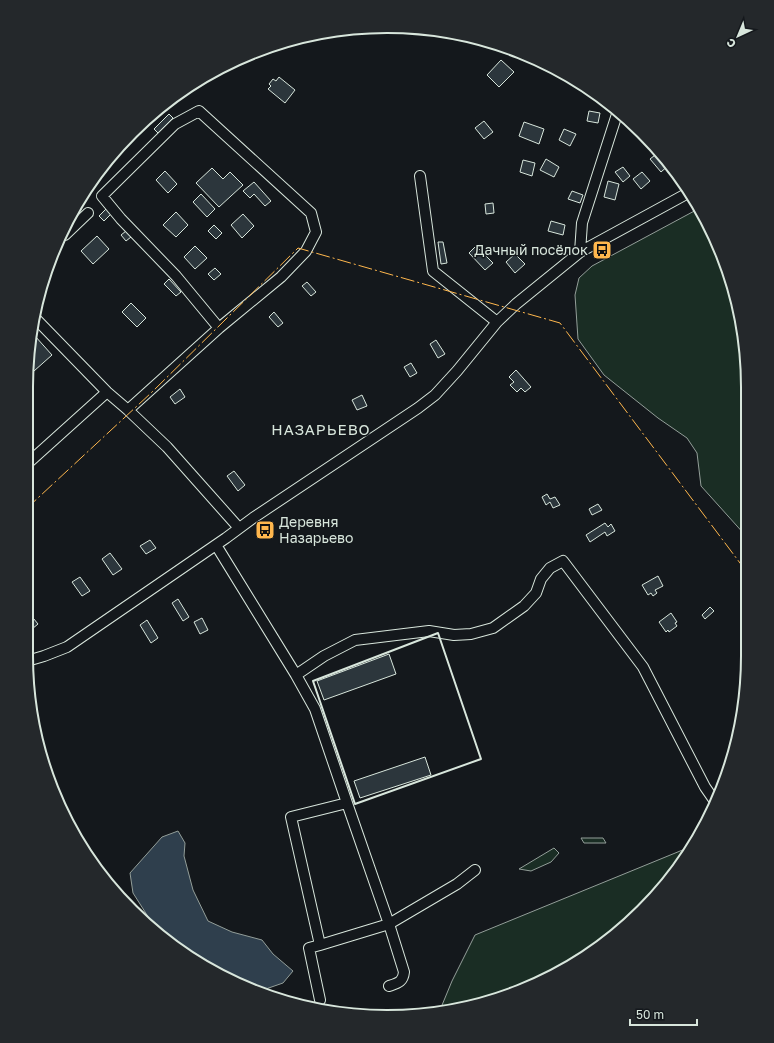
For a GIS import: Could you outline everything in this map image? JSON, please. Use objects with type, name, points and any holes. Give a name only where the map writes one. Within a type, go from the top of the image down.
[{"type":"street","points":[[128,410],[219,328],[281,277],[306,251],[316,232],[311,213],[199,111],[175,124],[102,196],[121,219],[176,276],[219,328]]},
{"type":"street","points":[[580,252],[582,223],[616,117]]},
{"type":"street","points":[[420,176],[433,271],[497,322]]},
{"type":"street","points":[[33,659],[67,647],[239,528],[418,408],[435,395],[457,371],[497,322],[516,304],[580,252],[684,195]]},
{"type":"street","points":[[70,230],[88,213]]},
{"type":"street","points":[[39,322],[107,392],[167,447],[239,528]]},
{"type":"street","points":[[33,458],[107,392]]},
{"type":"street","points":[[216,545],[315,708],[404,972],[403,978],[400,982],[389,986]]},
{"type":"street","points":[[296,675],[324,656],[355,640],[429,630],[454,635],[471,634],[493,628],[524,606],[536,594],[541,579],[550,568],[563,561],[642,667],[705,787],[712,796]]},
{"type":"street","points":[[320,945],[291,817],[347,803]]},
{"type":"street","points":[[320,1000],[309,948],[389,924],[457,884],[475,870]]},
{"type":"green space","points":[[694,211],[714,252],[722,273],[729,295],[738,341],[741,387],[741,530],[701,486],[697,453],[687,438],[658,418],[604,375],[578,339],[575,295],[579,278],[592,266]]},
{"type":"green space","points":[[581,838],[603,838],[606,843],[584,843]]},
{"type":"green space","points":[[554,848],[559,853],[551,862],[531,871],[519,869]]},
{"type":"green space","points":[[683,850],[668,872],[637,906],[603,937],[564,963],[522,983],[501,991],[479,998],[442,1005],[452,981],[475,935]]},
{"type":"water","points":[[178,831],[185,843],[184,856],[193,890],[208,921],[232,932],[262,940],[273,954],[293,971],[283,983],[267,989],[230,973],[210,963],[171,937],[147,916],[133,893],[130,873],[162,837]]},
{"type":"building","points":[[501,60],[514,72],[499,87],[487,75]]},
{"type":"building","points":[[279,77],[295,90],[285,103],[268,89],[271,86],[269,84],[273,79],[276,81]]},
{"type":"building","points":[[589,111],[600,113],[598,123],[587,121]]},
{"type":"building","points":[[169,114],[173,118],[158,133],[154,129]]},
{"type":"building","points":[[484,121],[493,132],[484,139],[475,128]]},
{"type":"building","points":[[524,122],[544,129],[539,144],[519,136]]},
{"type":"building","points":[[564,129],[576,134],[570,146],[559,140]]},
{"type":"building","points":[[654,156],[665,168],[661,172],[650,159]]},
{"type":"building","points":[[546,159],[559,167],[554,177],[540,170]]},
{"type":"building","points":[[523,160],[535,163],[532,176],[520,172]]},
{"type":"building","points":[[623,167],[630,176],[623,182],[615,172]]},
{"type":"building","points":[[212,168],[223,179],[230,172],[243,185],[219,207],[196,183]]},
{"type":"building","points":[[165,171],[177,184],[168,193],[156,180]]},
{"type":"building","points":[[642,172],[650,181],[641,189],[633,179]]},
{"type":"building","points":[[608,181],[619,184],[615,200],[604,197]]},
{"type":"building","points":[[254,182],[271,201],[265,206],[254,194],[250,198],[243,191]]},
{"type":"building","points":[[572,191],[583,195],[580,203],[568,199]]},
{"type":"building","points":[[201,194],[215,209],[207,217],[193,202]]},
{"type":"building","points":[[493,203],[494,213],[486,214],[485,204]]},
{"type":"building","points":[[106,209],[111,214],[104,221],[99,216]]},
{"type":"building","points":[[176,212],[188,225],[176,237],[163,225]]},
{"type":"building","points":[[243,214],[254,226],[242,238],[231,225]]},
{"type":"building","points":[[551,221],[565,225],[563,235],[548,231]]},
{"type":"building","points":[[214,225],[222,233],[216,239],[208,231]]},
{"type":"building","points":[[126,231],[131,237],[126,241],[121,235]]},
{"type":"building","points":[[97,236],[109,249],[93,264],[81,251]]},
{"type":"building","points":[[438,242],[443,242],[447,263],[441,264]]},
{"type":"building","points":[[195,246],[207,258],[195,269],[184,257]]},
{"type":"building","points":[[476,246],[493,263],[485,270],[469,253]]},
{"type":"building","points":[[515,254],[525,264],[515,273],[506,262]]},
{"type":"building","points":[[215,268],[221,274],[214,280],[208,274]]},
{"type":"building","points":[[169,279],[181,292],[176,296],[164,284]]},
{"type":"building","points":[[307,282],[316,292],[311,296],[302,286]]},
{"type":"building","points":[[131,303],[146,318],[137,327],[122,312]]},
{"type":"building","points":[[274,312],[283,323],[278,327],[269,317]]},
{"type":"building","points":[[37,338],[52,355],[34,371],[34,364]]},
{"type":"building","points":[[436,340],[445,354],[438,358],[430,344]]},
{"type":"building","points":[[411,363],[417,373],[410,377],[404,367]]},
{"type":"building","points":[[516,370],[531,387],[525,392],[521,388],[517,392],[510,385],[514,382],[509,377]]},
{"type":"building","points":[[180,389],[185,397],[175,404],[170,397]]},
{"type":"building","points":[[362,395],[367,406],[357,410],[352,400]]},
{"type":"building","points":[[234,471],[245,485],[238,491],[227,476]]},
{"type":"building","points":[[547,494],[550,499],[555,497],[560,505],[553,508],[550,502],[546,505],[542,497]]},
{"type":"building","points":[[598,504],[602,510],[592,515],[589,509]]},
{"type":"building","points":[[605,523],[608,527],[611,524],[615,531],[607,536],[605,532],[590,542],[586,535]]},
{"type":"building","points":[[150,540],[156,548],[146,554],[140,546]]},
{"type":"building","points":[[110,553],[122,569],[113,575],[102,559]]},
{"type":"building","points":[[658,576],[663,586],[655,590],[657,593],[653,596],[651,593],[648,595],[642,585]]},
{"type":"building","points":[[80,577],[90,591],[82,596],[72,582]]},
{"type":"building","points":[[178,599],[189,617],[183,621],[172,603]]},
{"type":"building","points":[[710,607],[714,611],[705,619],[702,615]]},
{"type":"building","points":[[671,613],[677,622],[675,623],[677,626],[669,632],[668,630],[666,632],[659,622]]},
{"type":"building","points":[[33,618],[38,624],[33,628]]},
{"type":"building","points":[[202,618],[208,630],[200,634],[194,622]]},
{"type":"building","points":[[147,620],[158,638],[151,643],[140,625]]},
{"type":"building","points":[[389,654],[396,674],[324,700],[317,681]]},
{"type":"building","points":[[425,757],[431,775],[360,798],[354,781]]},
{"type":"wall","points":[[438,633],[481,759],[355,804],[313,681],[438,633]]},
{"type":"power","points":[[33,503],[151,393],[298,248],[560,323],[741,564]]},
{"type":"place","name":"Дачный посёлок","points":[[602,250]]},
{"type":"place","name":"Деревня Назарьево","points":[[265,530]]},
{"type":"district","name":"НАЗАРЬЕВО","points":[[321,430]]}]
